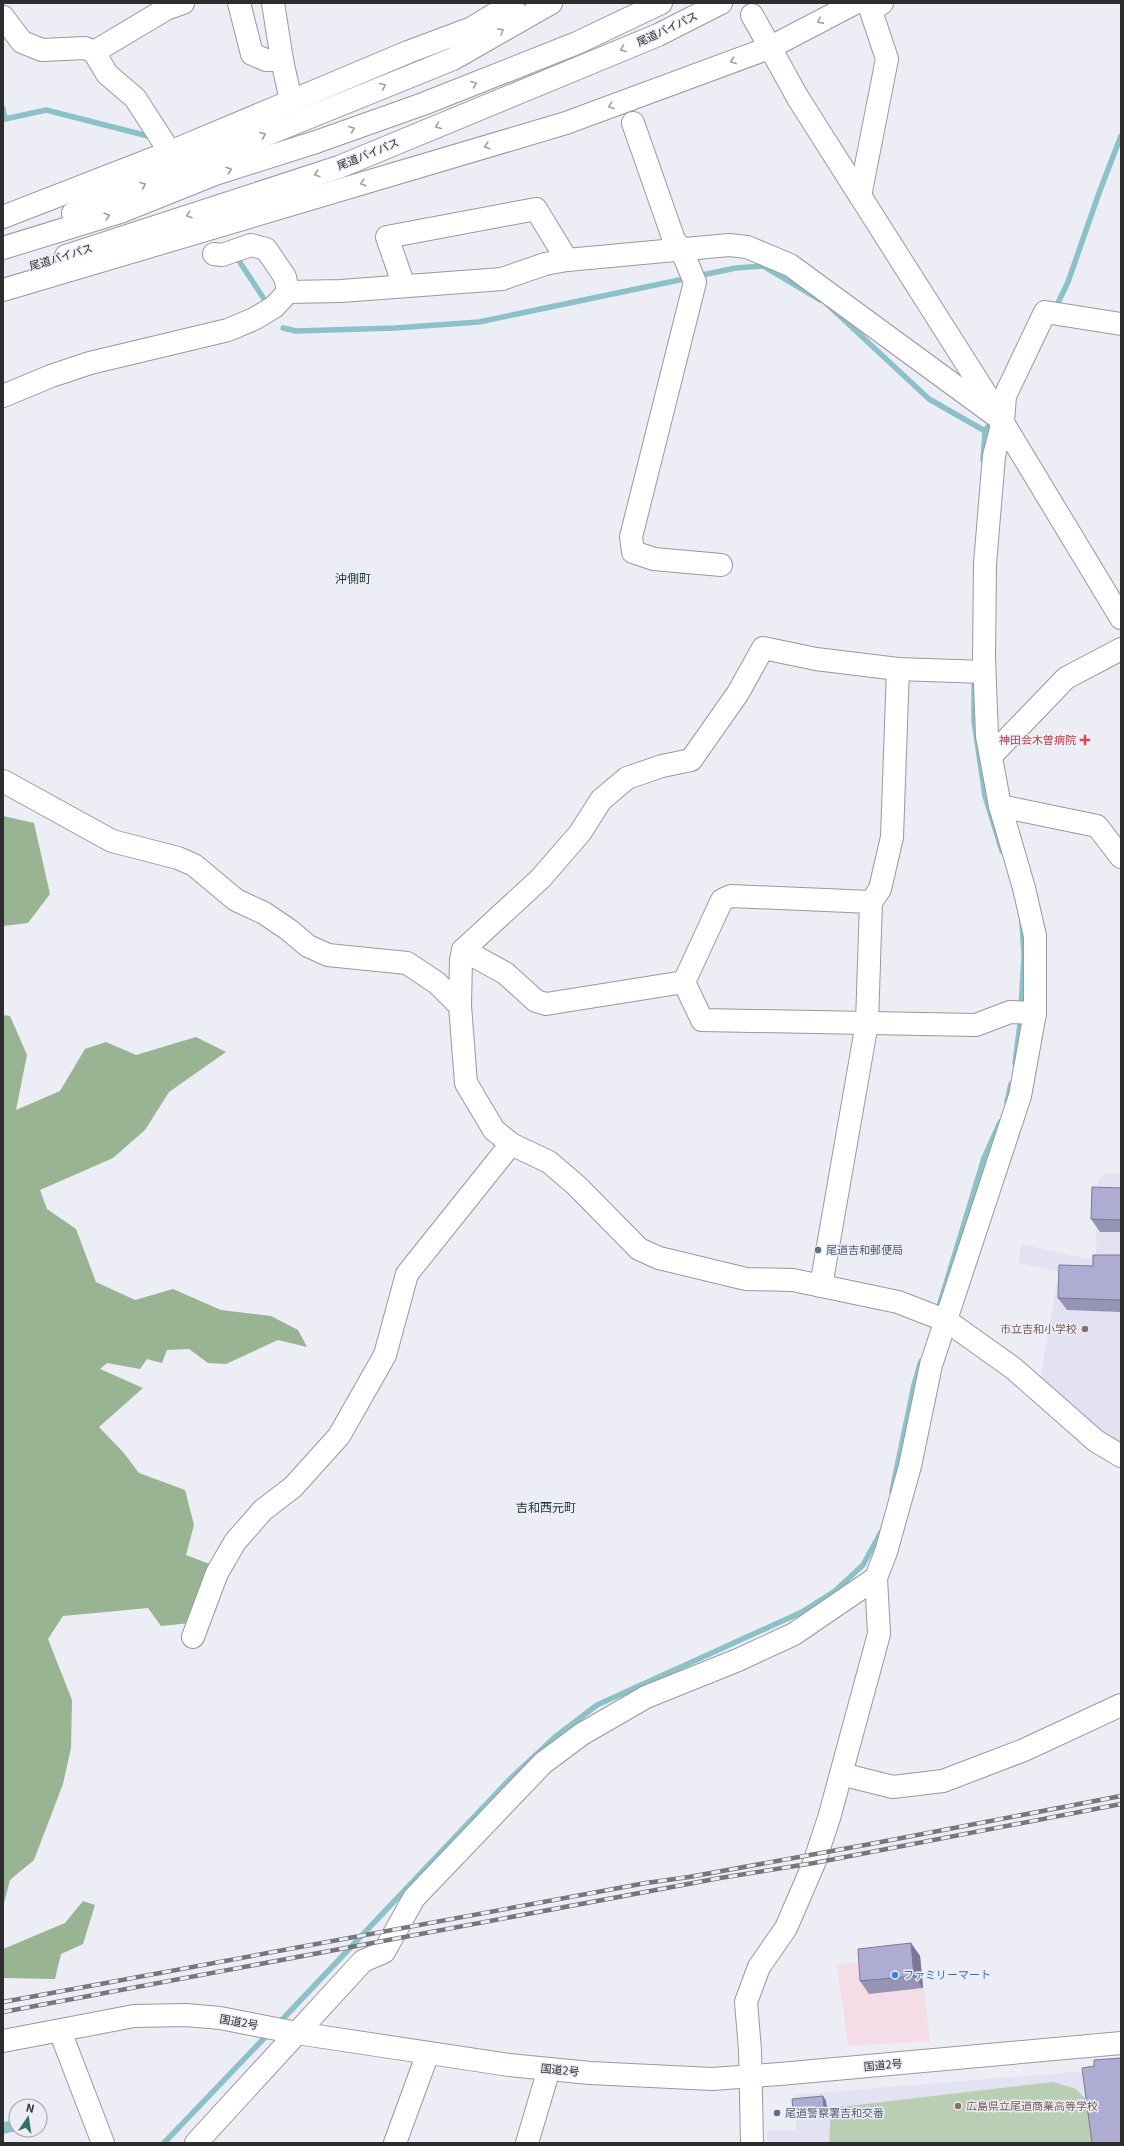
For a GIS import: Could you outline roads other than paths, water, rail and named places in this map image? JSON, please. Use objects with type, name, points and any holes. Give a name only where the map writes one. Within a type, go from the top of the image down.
[{"type":"main road","points":[[239,3],[252,54],[266,60],[282,60]]},
{"type":"main road","points":[[273,3],[282,60],[291,101]]},
{"type":"main road","points":[[3,242],[454,58],[551,3]]},
{"type":"main road","points":[[3,248],[120,212],[215,174],[316,142],[423,104],[577,43],[661,3]]},
{"type":"main road","name":"尾道バイパス","points":[[3,274],[50,261],[339,166],[658,34],[721,3]]},
{"type":"main road","points":[[94,52],[171,5]]},
{"type":"main road","points":[[3,217],[170,152],[408,52],[472,28],[507,5]]},
{"type":"main road","points":[[3,290],[566,123],[769,48],[869,5],[887,59],[860,196]]},
{"type":"main road","points":[[752,15],[798,98],[860,196],[978,394],[1003,421],[1121,618]]},
{"type":"main road","points":[[3,17],[22,42],[42,50],[85,48],[94,52],[107,74],[135,98],[170,152]]},
{"type":"main road","points":[[633,123],[661,207],[674,240],[681,249],[695,282],[631,537],[633,552],[654,559],[721,565]]},
{"type":"main road","points":[[404,286],[387,237],[536,209],[567,260]]},
{"type":"main road","points":[[214,254],[222,255],[251,245],[266,249],[285,277],[288,292]]},
{"type":"main road","points":[[3,396],[50,376],[90,363],[228,330],[254,319],[274,307],[288,292],[341,291],[502,278],[545,264],[567,260],[729,245],[747,247],[790,265],[978,394]]},
{"type":"main road","points":[[752,2143],[751,2076],[746,2002],[759,1967],[786,1928],[814,1863],[841,1774],[879,1634],[876,1578],[886,1552],[910,1466],[931,1365],[947,1321],[983,1204],[1020,1096],[1035,1013],[1035,936],[1024,888],[1000,806],[987,736],[984,672],[985,564],[989,496],[994,456],[1003,421],[1005,396],[1045,312],[1121,324]]},
{"type":"main road","points":[[984,672],[898,669],[816,659],[763,648],[738,693],[691,760],[627,778],[601,800],[580,833],[541,878],[463,950],[461,960],[460,1006],[466,1083],[494,1130],[511,1144],[549,1162],[577,1186],[639,1249],[659,1258],[746,1279],[793,1280],[898,1302],[947,1321],[1013,1368],[1096,1441],[1121,1456]]},
{"type":"main road","points":[[991,756],[1066,678],[1121,649]]},
{"type":"main road","points":[[821,1286],[867,1023],[871,902],[880,889],[892,837],[898,669]]},
{"type":"main road","points":[[3,781],[112,841],[178,858],[194,865],[236,900],[264,913],[289,930],[308,946],[328,955],[407,963],[437,983],[460,1006]]},
{"type":"main road","points":[[1000,806],[1097,826],[1121,857]]},
{"type":"main road","points":[[684,982],[722,900],[731,896],[871,902]]},
{"type":"main road","points":[[463,950],[505,973],[536,1001],[546,1004],[684,982]]},
{"type":"main road","points":[[684,982],[702,1020],[976,1025],[1010,1012],[1035,1013]]},
{"type":"main road","points":[[193,1637],[217,1573],[235,1542],[263,1510],[293,1487],[339,1436],[385,1355],[407,1274],[511,1144]]},
{"type":"main road","points":[[196,2143],[293,2032],[363,1961],[384,1952],[414,1898],[543,1763],[582,1734],[646,1697],[738,1660],[794,1634],[876,1578]]},
{"type":"main road","points":[[841,1774],[893,1787],[943,1781],[1024,1750],[1121,1705]]},
{"type":"main road","name":"国道2号","points":[[3,2042],[134,2016],[203,2016],[428,2053],[549,2069],[671,2078],[712,2079],[1121,2043]]},
{"type":"main road","points":[[60,2031],[103,2143]]},
{"type":"main road","points":[[395,2143],[428,2053]]},
{"type":"main road","points":[[527,2143],[549,2069]]},
{"type":"water","points":[[8,2121],[8,2133],[3,2134],[3,2122]]},
{"type":"waterway","points":[[3,109],[5,119],[46,110],[152,137]]},
{"type":"waterway","points":[[1055,309],[1068,282],[1099,193],[1121,136]]},
{"type":"waterway","points":[[239,261],[266,302]]},
{"type":"waterway","points":[[702,275],[736,268],[763,266],[820,300]]},
{"type":"waterway","points":[[283,328],[296,331],[395,328],[479,322],[684,279]]},
{"type":"waterway","points":[[827,304],[929,399],[985,431]]},
{"type":"waterway","points":[[983,460],[985,431],[993,419]]},
{"type":"waterway","points":[[974,685],[974,721],[985,796],[1002,851]]},
{"type":"waterway","points":[[1021,1008],[1024,956],[1022,922]]},
{"type":"waterway","points":[[1015,1063],[1021,1016]]},
{"type":"waterway","points":[[1007,1102],[1011,1084]]},
{"type":"waterway","points":[[937,1313],[984,1158],[1000,1122]]},
{"type":"waterway","points":[[892,1491],[914,1385],[921,1361]]},
{"type":"waterway","points":[[278,2024],[511,1778],[555,1737],[597,1705],[802,1612],[835,1591],[863,1565],[881,1532]]},
{"type":"waterway","points":[[164,2143],[269,2033]]},
{"type":"railway","points":[[3,2002],[646,1883],[689,1877],[865,1845],[1121,1796]]},
{"type":"railway","points":[[3,2012],[720,1878],[814,1863],[1121,1804]]},
{"type":"place","name":"神田会木曽病院","points":[[1085,740]]},
{"type":"place","name":"尾道吉和郵便局","points":[[818,1250]]},
{"type":"place","name":"市立吉和小学校","points":[[1085,1329]]},
{"type":"place","name":"ファミリーマート","points":[[895,1975]]},
{"type":"place","name":"広島県立尾道商業高等学校","points":[[958,2106]]},
{"type":"place","name":"尾道警察署吉和交番","points":[[777,2113]]},
{"type":"district","name":"沖側町","points":[[353,579]]},
{"type":"district","name":"吉和西元町","points":[[546,1508]]}]
